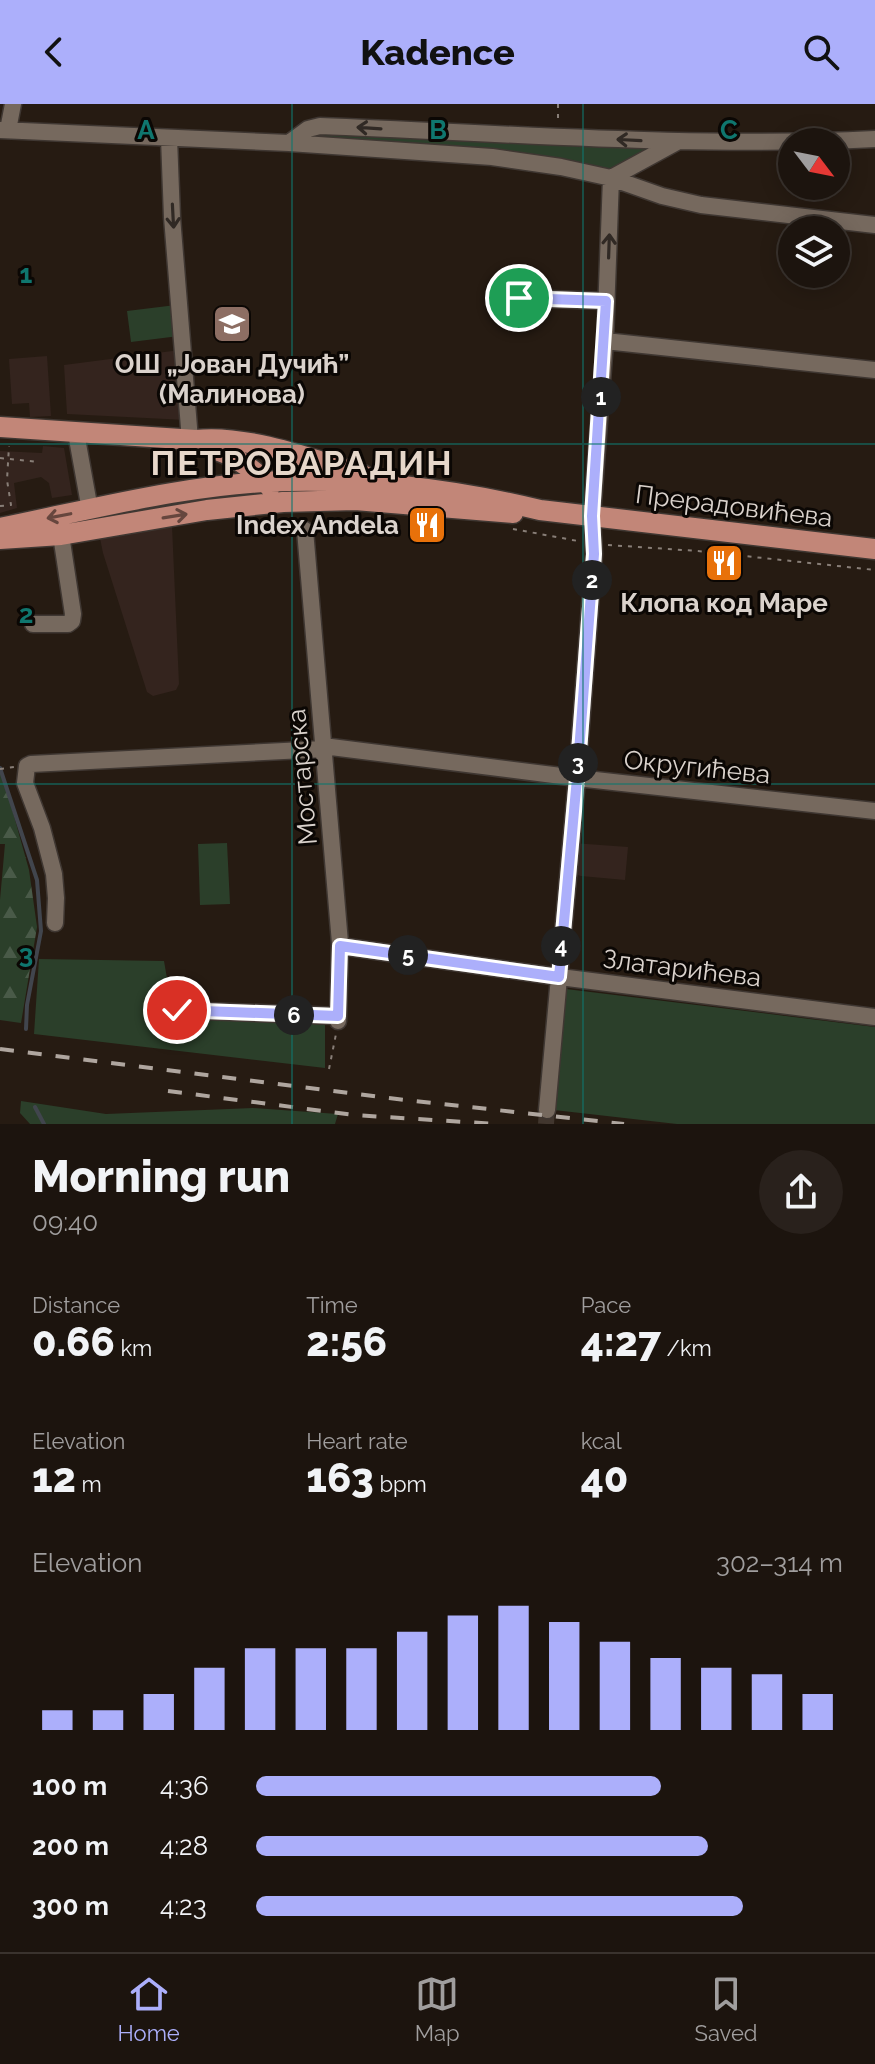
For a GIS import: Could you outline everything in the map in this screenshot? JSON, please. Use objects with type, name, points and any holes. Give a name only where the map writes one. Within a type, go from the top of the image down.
[{"type":"main road","points":[[6,428],[199,442],[225,452],[276,482],[285,502]]},
{"type":"main road","points":[[199,442],[214,438],[274,449],[375,478],[385,484]]},
{"type":"main road","points":[[199,442],[220,456],[221,486]]},
{"type":"main road","points":[[274,449],[283,462],[276,482]]},
{"type":"main road","name":"Прерадовићева","points":[[0,528],[221,486],[342,481],[490,498],[540,510],[875,549]]},
{"type":"main road","name":"Прерадовићева","points":[[0,539],[61,535],[207,510],[285,502],[355,500],[504,513],[540,510]]},
{"type":"street","points":[[13,104],[4,130],[289,143],[492,157],[611,178],[662,196],[701,205],[875,225]]},
{"type":"street","points":[[289,143],[308,129],[318,126],[677,142],[875,139]]},
{"type":"street","points":[[169,138],[172,217],[199,442]]},
{"type":"street","points":[[611,178],[677,142]]},
{"type":"street","points":[[547,1110],[594,554],[592,516],[605,341],[611,178]]},
{"type":"street","points":[[519,298],[606,301]]},
{"type":"street","points":[[605,341],[875,370]]},
{"type":"street","points":[[76,433],[90,510]]},
{"type":"street","name":"Мостарска","points":[[305,530],[340,946],[338,1019]]},
{"type":"street","points":[[33,624],[68,624],[72,621],[61,535]]},
{"type":"street","name":"Округићева","points":[[55,923],[54,874],[42,828],[25,783],[25,770],[31,764],[324,748],[875,811]]},
{"type":"street","name":"Златарићева","points":[[340,946],[875,1017]]},
{"type":"street","points":[[177,1010],[338,1019]]},
{"type":"path","points":[[558,104],[558,136]]},
{"type":"path","points":[[0,506],[11,505],[6,428]]},
{"type":"path","points":[[0,458],[39,462]]},
{"type":"path","points":[[0,485],[8,486]]},
{"type":"path","points":[[0,769],[6,767]]},
{"type":"path","points":[[329,1069],[338,1019]]},
{"type":"shaded area","points":[[180,350],[186,420],[67,414],[64,365]]},
{"type":"shaded area","points":[[47,356],[51,416],[30,417],[29,403],[12,404],[9,359]]},
{"type":"shaded area","points":[[43,446],[64,448],[72,495],[52,498],[49,483],[41,477],[14,483],[17,508],[0,513],[0,451],[42,453]]},
{"type":"shaded area","points":[[172,526],[179,684],[176,690],[153,696],[147,692],[100,538]]},
{"type":"shaded area","points":[[573,843],[628,847],[625,880],[570,873]]},
{"type":"green space","points":[[309,131],[668,144],[611,176],[295,141]]},
{"type":"green space","points":[[176,305],[179,336],[131,342],[127,311]]},
{"type":"green space","points":[[0,772],[29,870],[37,927],[21,1023],[0,1020],[0,900],[5,844],[0,844]]},
{"type":"green space","points":[[227,843],[230,904],[200,905],[198,844]]},
{"type":"green space","points":[[39,959],[164,961],[173,1013],[325,1025],[325,1068],[34,1034]]},
{"type":"green space","points":[[566,989],[875,1027],[875,1124],[677,1124],[554,1110]]},
{"type":"green space","points":[[21,1101],[106,1114],[253,1108],[338,1114],[335,1124],[30,1124],[20,1113]]},
{"type":"waterway","points":[[0,768],[37,880],[41,931],[27,1005],[26,1029]]},
{"type":"waterway","points":[[35,1107],[44,1124]]},
{"type":"tunnel","points":[[546,1124],[547,1110]]},
{"type":"railway","points":[[0,1049],[624,1124]]},
{"type":"railway","points":[[168,1091],[354,1115],[496,1124]]},
{"type":"place","name":"ОШ „Јован Дучић” (Малинова)","points":[[232,324]]},
{"type":"place","name":"Index Andela","points":[[427,525]]},
{"type":"place","name":"Клопа код Маре","points":[[724,563]]},
{"type":"district","name":"ПЕТРОВАРАДИН","points":[[302,463]]},
{"type":"route","points":[[177,1010],[338,1016],[340,946],[559,977],[594,554],[592,516],[606,301],[519,298]]}]
